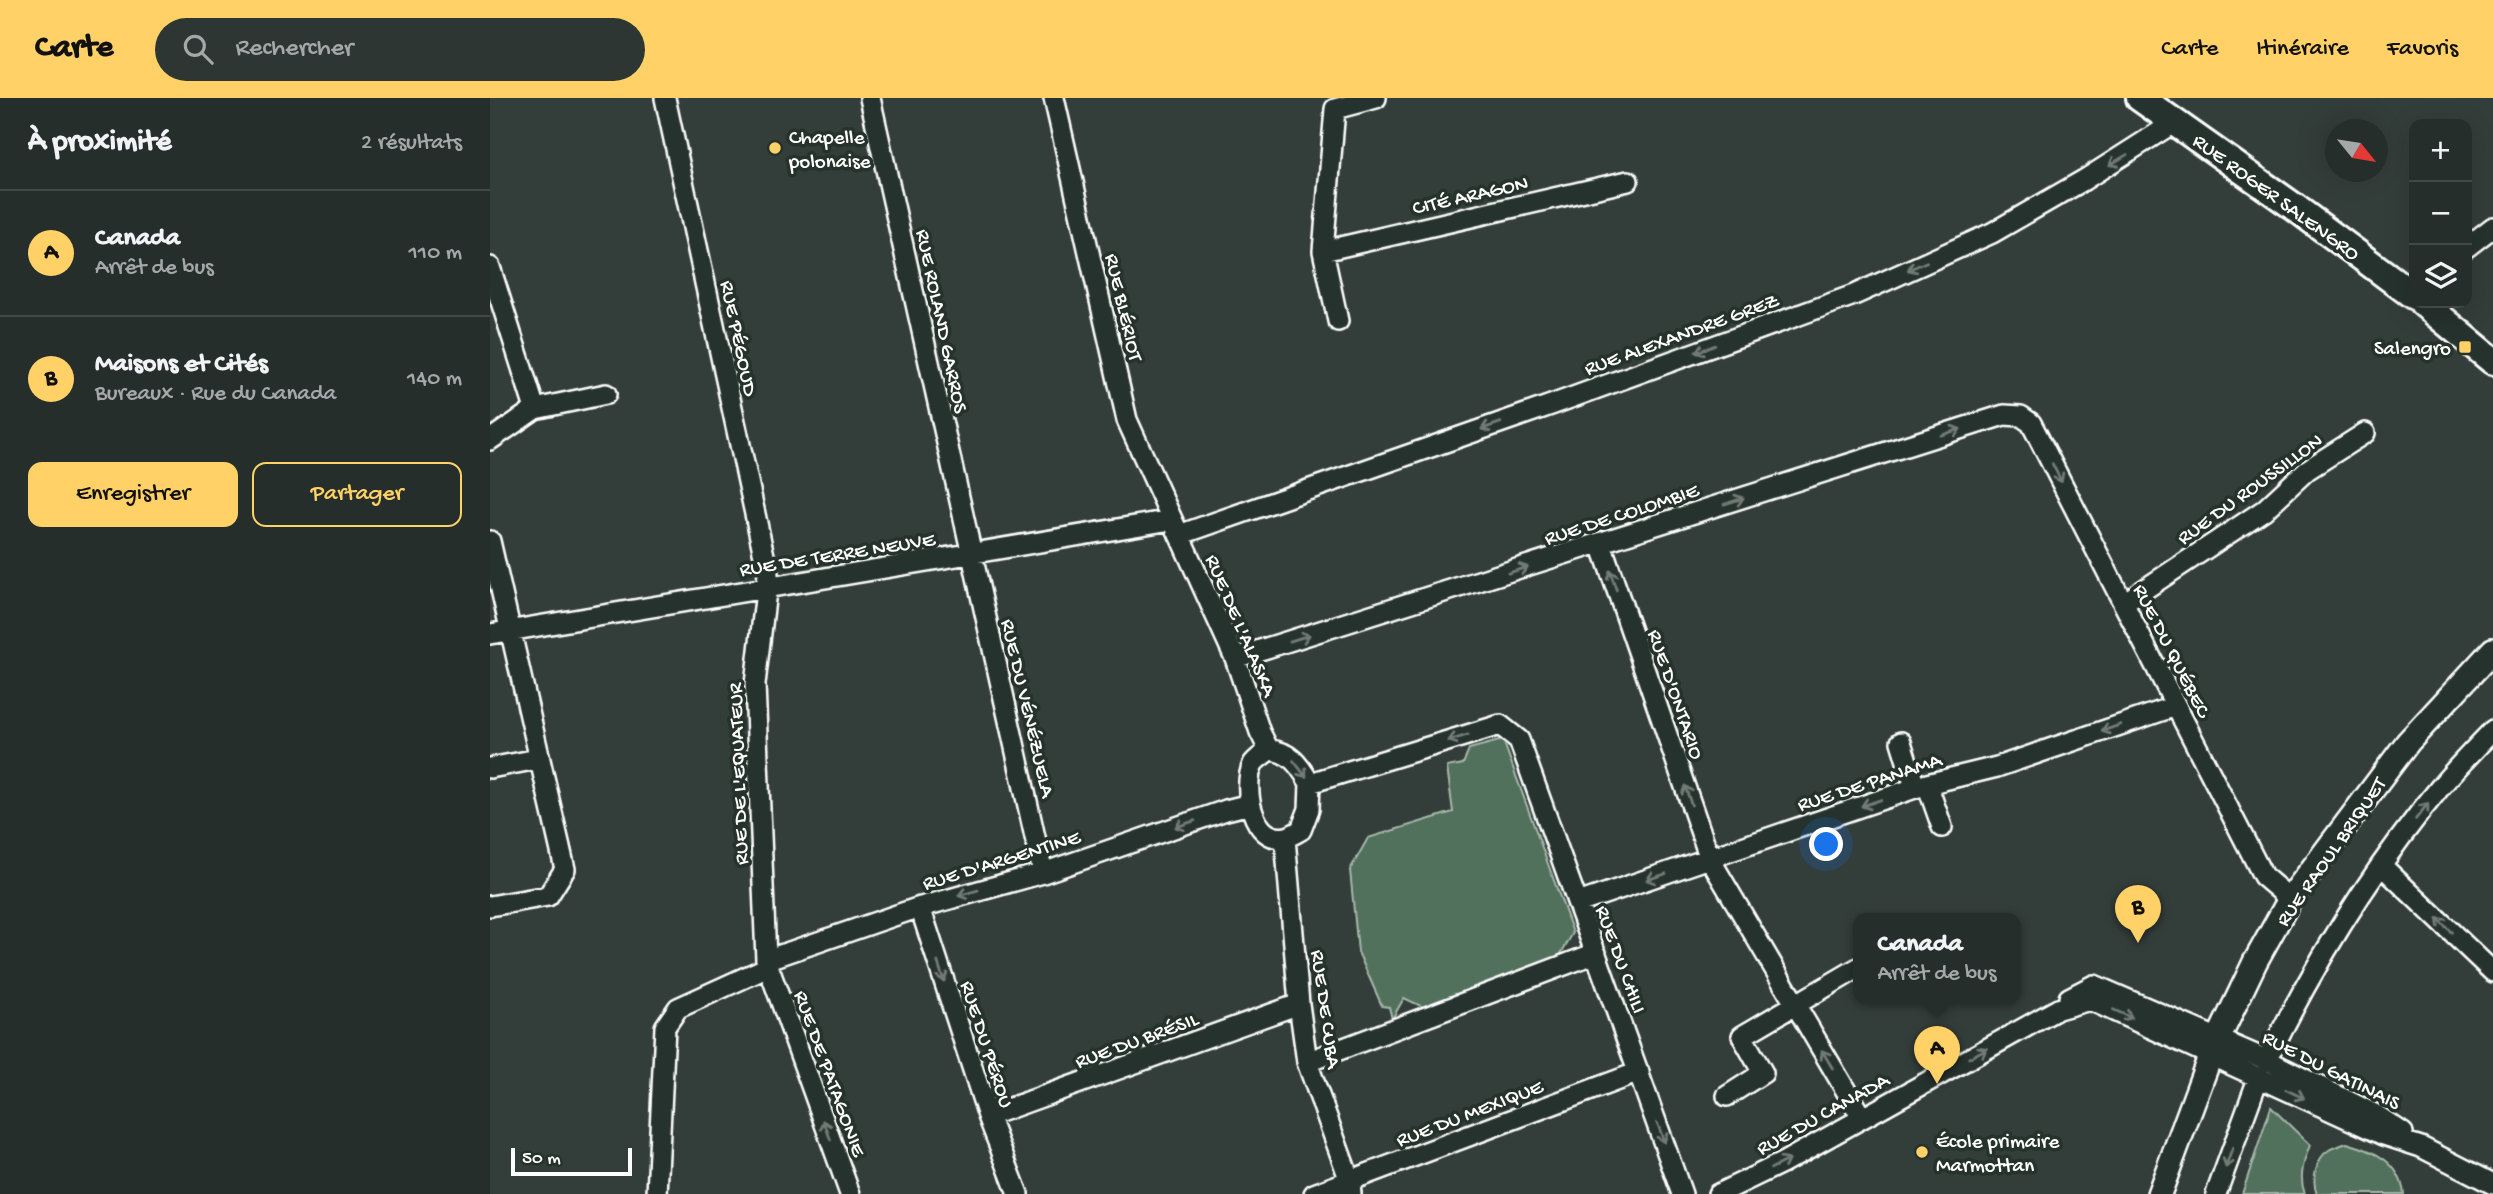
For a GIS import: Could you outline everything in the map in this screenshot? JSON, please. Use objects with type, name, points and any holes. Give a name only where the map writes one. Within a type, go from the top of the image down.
[{"type":"main road","name":"RUE ROGER SALENGRO","points":[[2140,98],[2409,290]]},
{"type":"main road","name":"RUE ROGER SALENGRO","points":[[2431,308],[2493,361]]},
{"type":"street","name":"RUE PÉGOUD","points":[[665,98],[768,574],[766,587]]},
{"type":"street","name":"RUE ROLAND GARROS","points":[[870,98],[971,554]]},
{"type":"street","name":"RUE BLÉRIOT","points":[[1054,98],[1128,420],[1175,527]]},
{"type":"street","points":[[1338,321],[1323,251],[1335,109],[1376,98]]},
{"type":"street","name":"RUE ALEXANDRE GREZ","points":[[1175,527],[1544,407],[1854,295],[1992,233],[2134,150],[2175,122]]},
{"type":"street","name":"CITÉ ARAGON","points":[[1323,251],[1628,181]]},
{"type":"street","points":[[2470,245],[2493,227]]},
{"type":"street","points":[[490,268],[536,409]]},
{"type":"street","points":[[490,440],[536,409],[606,394]]},
{"type":"street","name":"RUE DE COLOMBIE","points":[[1235,658],[2004,415],[2021,416]]},
{"type":"street","name":"RUE DU QUÉBEC","points":[[2021,416],[2031,424],[2263,876],[2290,899]]},
{"type":"street","name":"RUE DU ROUSSILLON","points":[[2120,594],[2264,510],[2307,470],[2365,433]]},
{"type":"street","name":"RUE DE TERRE NEUVE","points":[[490,634],[971,554],[1175,527]]},
{"type":"street","name":"RUE DE L'ALASKA","points":[[1175,527],[1235,658],[1260,732],[1269,750]]},
{"type":"street","points":[[490,541],[565,869],[548,896],[490,906]]},
{"type":"street","name":"RUE D'ONTARIO","points":[[1601,544],[1710,859],[1862,1118]]},
{"type":"street","name":"RUE DU VÉNÉZUELA","points":[[971,554],[1043,873]]},
{"type":"street","name":"RUE DE L'EQUATEUR","points":[[766,587],[755,684],[767,964]]},
{"type":"street","name":"RUE RAOUL BRIQUET","points":[[2159,1194],[2215,1046],[2255,962],[2290,899],[2408,741],[2493,650]]},
{"type":"street","name":"RUE DE PANAMA","points":[[1578,903],[1921,785],[1997,767],[2176,706]]},
{"type":"street","name":"RUE DU CHILI","points":[[1310,783],[1500,725],[1519,740],[1682,1194]]},
{"type":"street","points":[[2216,1194],[2263,1068],[2306,981],[2334,934],[2381,865],[2443,784],[2493,730]]},
{"type":"street","points":[[1901,742],[1942,827]]},
{"type":"street","points":[[1269,750],[1281,750],[1297,763],[1310,783],[1309,809],[1301,830],[1285,838],[1269,834],[1254,818],[1250,804],[1248,790],[1253,763],[1269,750]]},
{"type":"street","points":[[490,768],[538,759]]},
{"type":"street","name":"RUE D'ARGENTINE","points":[[657,1194],[665,1027],[678,1007],[767,964],[920,907],[1043,873],[1250,804]]},
{"type":"street","name":"RUE DE CUBA","points":[[1285,838],[1299,1004],[1307,1062],[1350,1187]]},
{"type":"street","points":[[2381,865],[2493,972]]},
{"type":"street","name":"RUE DU PÉROU","points":[[920,907],[988,1116],[1018,1194]]},
{"type":"street","points":[[1307,1062],[1597,953]]},
{"type":"street","name":"RUE DE PATAGONIE","points":[[767,964],[850,1194]]},
{"type":"street","points":[[1727,1096],[1763,1073],[1742,1036],[1853,971]]},
{"type":"street","name":"RUE DU CANADA","points":[[1718,1194],[1782,1163],[2058,1009],[2090,1000],[2215,1046]]},
{"type":"street","name":"RUE DU BRÉSIL","points":[[988,1116],[1299,1004]]},
{"type":"street","name":"RUE DU GATINAIS","points":[[2215,1046],[2376,1115],[2421,1147],[2493,1184]]},
{"type":"street","name":"RUE DU MEXIQUE","points":[[1314,1194],[1350,1187],[1639,1072]]},
{"type":"green space","points":[[1503,740],[1573,933],[1559,957],[1423,1007],[1404,998],[1392,1019],[1389,1007],[1382,1006],[1358,952],[1350,870],[1368,838],[1453,812],[1447,767],[1463,764],[1469,749]]},
{"type":"green space","points":[[2271,1107],[2310,1145],[2302,1175],[2305,1194],[2242,1194]]},
{"type":"green space","points":[[2347,1143],[2376,1154],[2392,1166],[2402,1183],[2404,1194],[2317,1194],[2315,1176],[2321,1158],[2329,1150]]},
{"type":"place","name":"Chapelle polonaise","points":[[775,148]]},
{"type":"place","name":"Salengro","points":[[2465,347]]},
{"type":"place","name":"Maisons et Cités","points":[[2138,943]]},
{"type":"place","name":"Canada","points":[[1937,1084]]},
{"type":"place","name":"École primaire Marmottan","points":[[1922,1152]]}]
